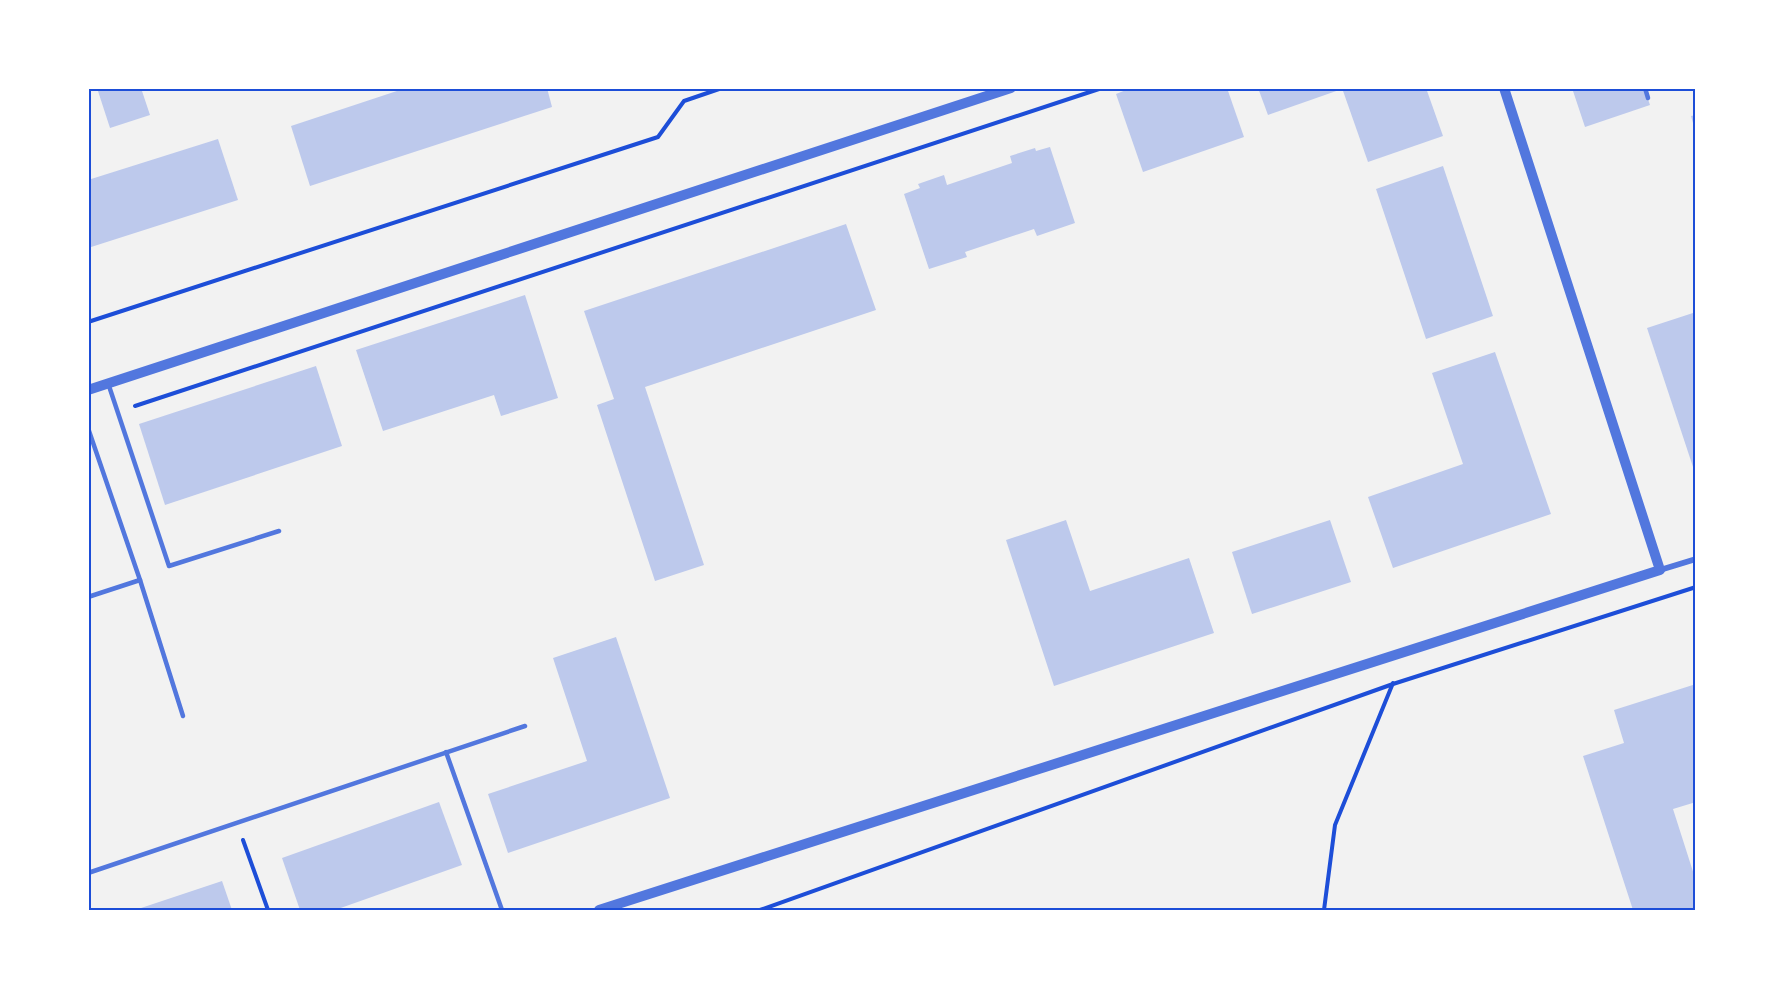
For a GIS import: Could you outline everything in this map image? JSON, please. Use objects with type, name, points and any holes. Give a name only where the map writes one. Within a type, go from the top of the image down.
[{"type":"street","points":[[88,390],[1011,88]]},
{"type":"street","points":[[1504,88],[1660,570]]},
{"type":"street","points":[[599,910],[1695,559]]},
{"type":"lane","points":[[1645,88],[1648,98]]},
{"type":"lane","points":[[108,383],[169,566],[279,531]]},
{"type":"lane","points":[[88,428],[183,716]]},
{"type":"lane","points":[[88,597],[140,580]]},
{"type":"lane","points":[[88,873],[525,726]]},
{"type":"lane","points":[[446,752],[502,910]]},
{"type":"path","points":[[88,322],[658,137],[684,101],[722,88]]},
{"type":"path","points":[[117,412],[1102,88]]},
{"type":"path","points":[[760,910],[1393,684],[1695,587]]},
{"type":"path","points":[[1324,910],[1335,825],[1406,651]]},
{"type":"path","points":[[237,823],[268,910]]},
{"type":"building","points":[[97,88],[141,88],[150,115],[110,128]]},
{"type":"building","points":[[406,88],[547,88],[552,107],[310,186],[291,126]]},
{"type":"building","points":[[1131,88],[1227,88],[1244,137],[1143,172],[1116,94]]},
{"type":"building","points":[[1258,88],[1342,88],[1342,89],[1268,115]]},
{"type":"building","points":[[1342,88],[1426,88],[1443,136],[1368,162]]},
{"type":"building","points":[[1572,88],[1644,88],[1650,105],[1585,127]]},
{"type":"building","points":[[1696,115],[1696,130],[1695,130],[1691,116]]},
{"type":"building","points":[[218,139],[238,200],[88,248],[88,180]]},
{"type":"building","points":[[1050,147],[1075,223],[1037,236],[1034,229],[965,252],[967,257],[929,269],[904,194],[920,188],[918,184],[944,175],[947,185],[1012,163],[1010,156],[1035,148],[1036,151]]},
{"type":"building","points":[[1443,166],[1493,316],[1426,339],[1376,189]]},
{"type":"building","points":[[846,224],[876,310],[645,387],[704,565],[655,581],[597,405],[614,399],[584,311]]},
{"type":"building","points":[[525,295],[558,398],[501,416],[494,395],[383,431],[356,350]]},
{"type":"building","points":[[1696,312],[1696,473],[1695,473],[1647,328]]},
{"type":"building","points":[[1495,352],[1551,514],[1393,568],[1368,497],[1463,464],[1432,373]]},
{"type":"building","points":[[316,366],[342,446],[165,505],[139,424]]},
{"type":"building","points":[[1066,520],[1090,591],[1189,558],[1214,633],[1054,686],[1006,540]]},
{"type":"building","points":[[1330,520],[1351,582],[1252,614],[1232,552]]},
{"type":"building","points":[[616,637],[670,798],[508,853],[488,794],[587,761],[553,658]]},
{"type":"building","points":[[1696,684],[1696,802],[1673,809],[1696,881],[1696,910],[1633,910],[1583,756],[1624,743],[1614,710]]},
{"type":"building","points":[[439,802],[462,865],[335,910],[300,910],[282,858]]},
{"type":"building","points":[[222,881],[232,910],[135,910]]}]
